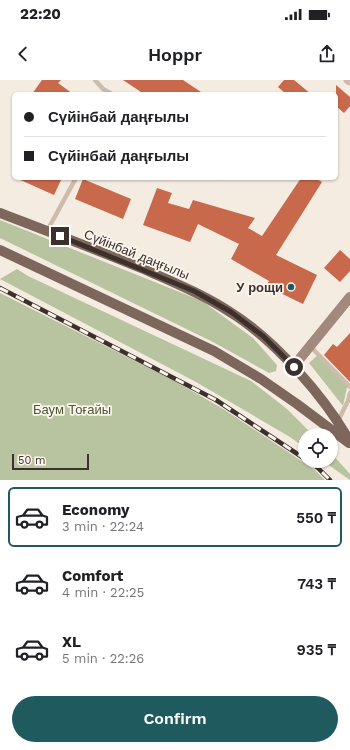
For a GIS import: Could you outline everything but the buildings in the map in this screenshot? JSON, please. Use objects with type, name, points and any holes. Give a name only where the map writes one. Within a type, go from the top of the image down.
[{"type":"main road","name":"Сүйінбай даңғылы","points":[[0,213],[194,291],[231,312],[263,336],[294,367],[338,421],[350,443]]},
{"type":"main road","name":"Сүйінбай даңғылы","points":[[0,250],[214,351],[261,379],[350,443]]},
{"type":"street","points":[[294,367],[350,297]]},
{"type":"lane","points":[[95,80],[103,89],[108,92]]},
{"type":"lane","points":[[47,231],[75,180]]},
{"type":"lane","points":[[310,346],[350,386]]},
{"type":"lane","points":[[338,421],[348,401],[350,393]]},
{"type":"green space","points":[[0,220],[202,301],[253,338],[277,365],[276,371],[269,373],[213,342],[0,238]]},
{"type":"green space","points":[[17,269],[28,276],[251,381],[287,409],[306,428],[298,428],[298,443],[196,382],[0,279]]},
{"type":"green space","name":"Баум Тоғайы","points":[[0,293],[173,380],[225,410],[298,459],[298,468],[312,468],[325,480],[0,480]]},
{"type":"green space","points":[[319,354],[348,383],[343,406],[309,363]]},
{"type":"green space","points":[[338,461],[350,474],[350,480],[333,468],[338,468]]},
{"type":"railway","points":[[0,288],[216,400],[298,454]]},
{"type":"railway","points":[[318,468],[330,480]]},
{"type":"place","name":"У рощи","points":[[291,287]]},
{"type":"route","points":[[60,236],[129,263],[194,291],[231,312],[263,336],[294,367]]}]
